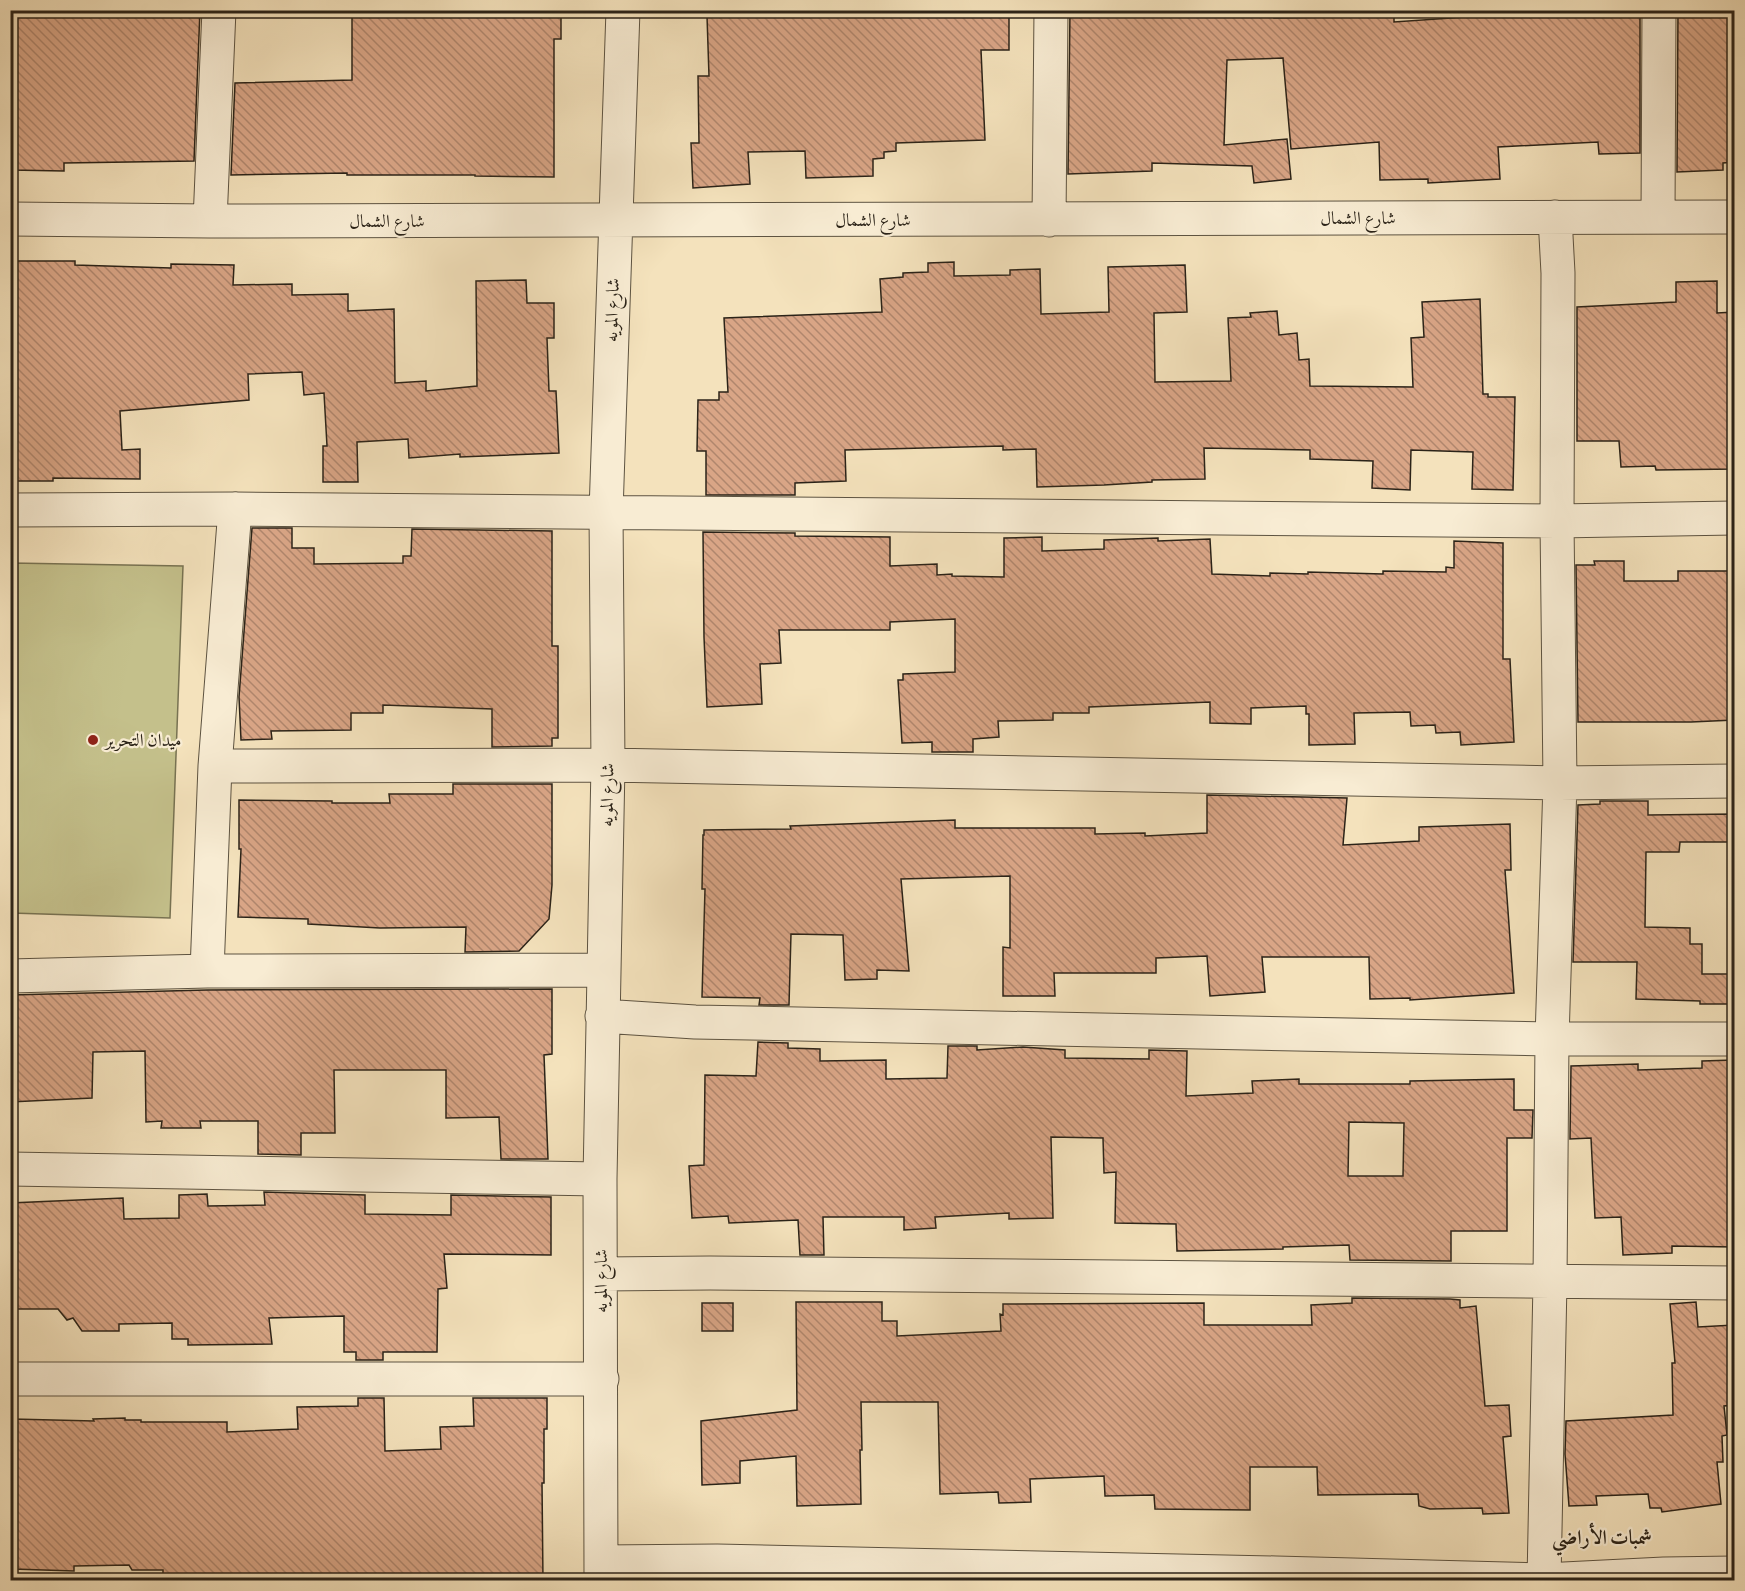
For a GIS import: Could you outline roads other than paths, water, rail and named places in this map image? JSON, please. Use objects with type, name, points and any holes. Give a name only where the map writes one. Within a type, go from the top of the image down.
[{"type":"street","points":[[210,221],[219,10]]},
{"type":"street","name":"شارع المويه","points":[[601,1571],[600,1179],[608,765],[606,512],[623,10]]},
{"type":"street","points":[[1049,220],[1051,10]]},
{"type":"street","points":[[1658,216],[1659,10]]},
{"type":"street","name":"شارع الشمال","points":[[10,219],[210,221],[1049,220],[1658,216],[1734,218]]},
{"type":"street","points":[[1544,1580],[1552,1039],[1560,783],[1557,521],[1558,273],[1555,217]]},
{"type":"street","points":[[10,510],[235,509],[1557,521],[1734,518]]},
{"type":"street","points":[[207,971],[215,766],[235,509]]},
{"type":"street","points":[[215,766],[608,765],[1560,783],[1734,781]]},
{"type":"street","points":[[10,976],[207,971],[603,970]]},
{"type":"street","points":[[602,1016],[695,1022],[1552,1039],[1734,1039]]},
{"type":"street","points":[[10,1169],[600,1179]]},
{"type":"street","points":[[601,1274],[710,1272],[1734,1283]]},
{"type":"street","points":[[10,1379],[602,1379]]},
{"type":"street","points":[[601,1571],[717,1562],[1276,1577],[1544,1580],[1734,1574]]},
{"type":"place","name":"ميدان التحرير","points":[[93,740]]},
{"type":"district","name":"شمبات الأراضي","points":[[1602,1537]]}]
